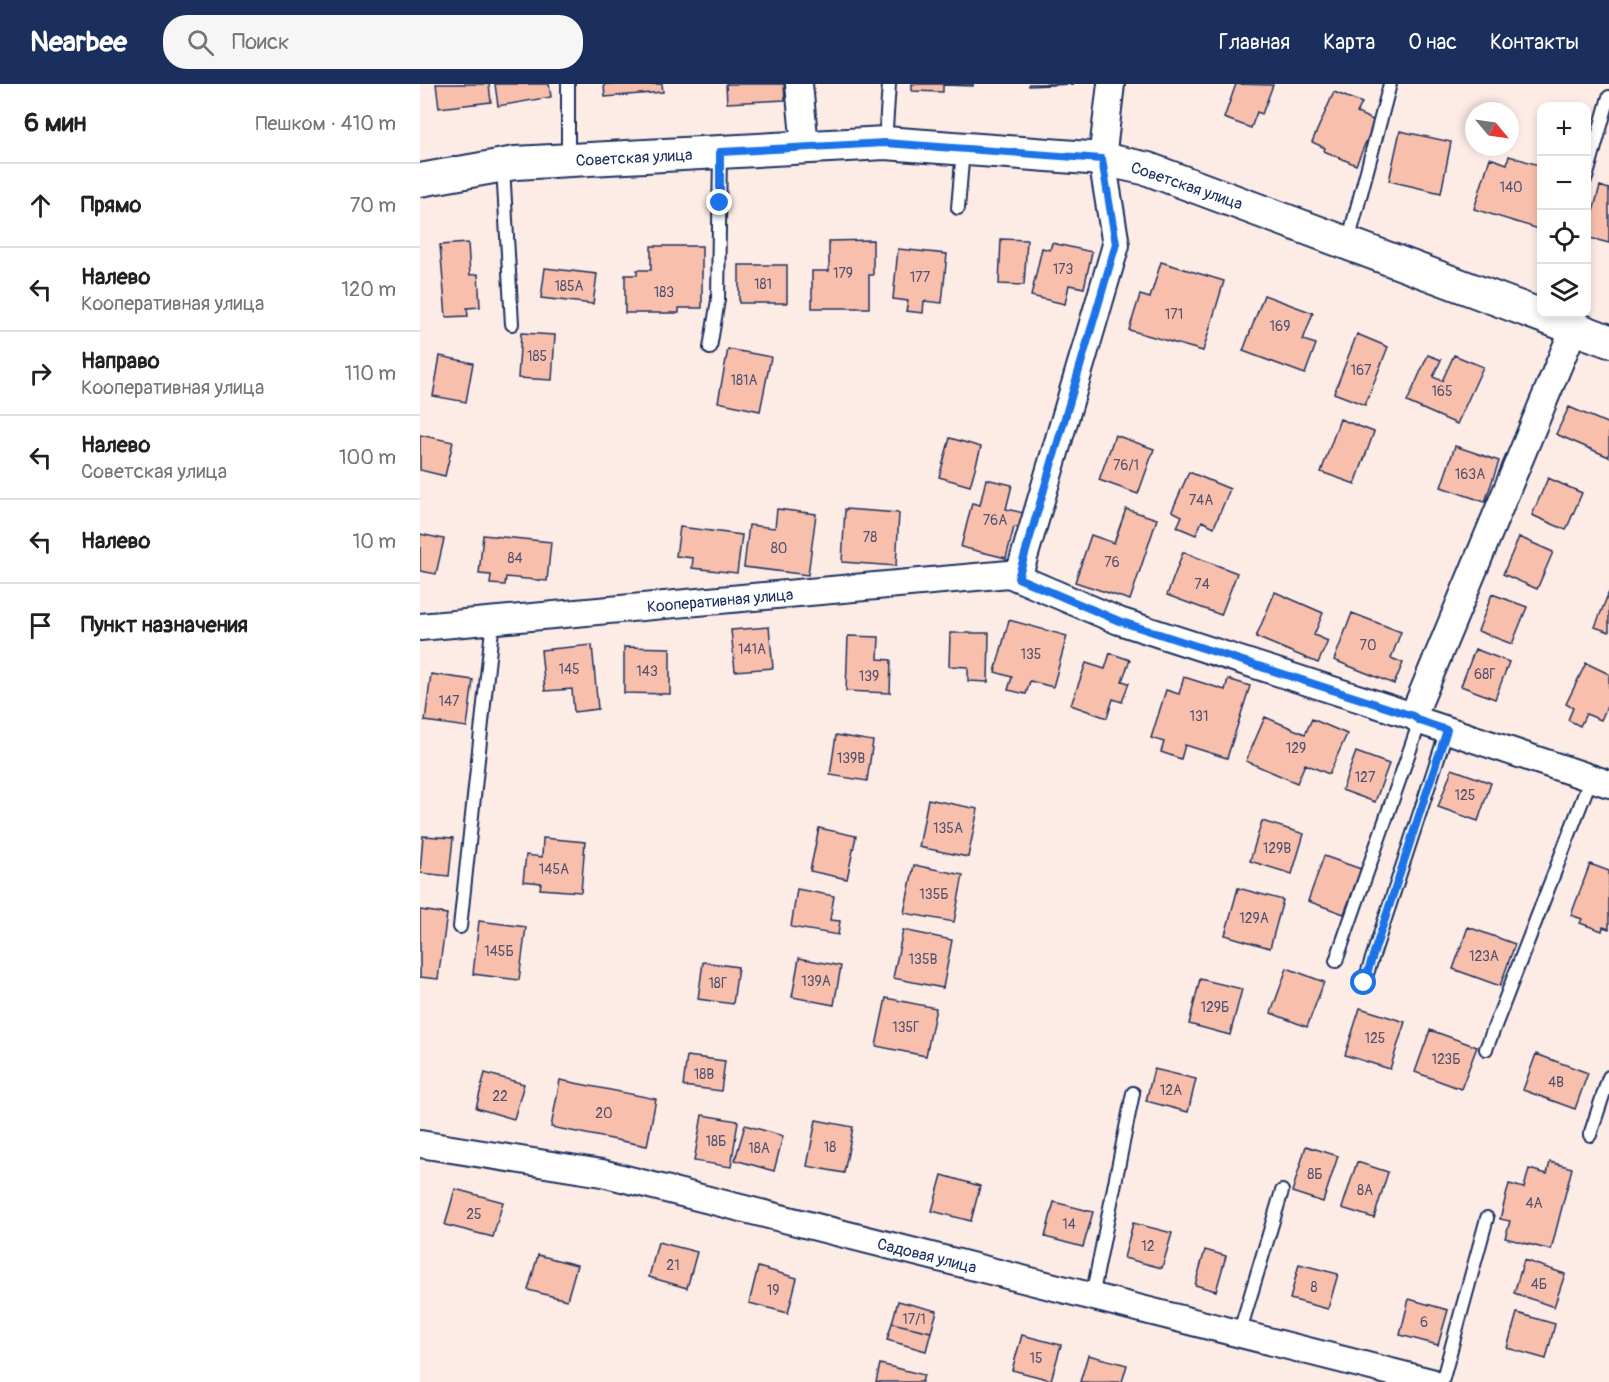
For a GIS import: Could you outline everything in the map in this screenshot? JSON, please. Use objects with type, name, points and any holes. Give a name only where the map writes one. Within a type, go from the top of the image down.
[{"type":"street","points":[[799,84],[805,147]]},
{"type":"street","points":[[1018,578],[1116,244],[1102,159],[1111,84]]},
{"type":"street","name":"Советская улица","points":[[420,180],[503,165],[885,143],[1102,159],[1148,169],[1609,341]]},
{"type":"street","points":[[1417,719],[1557,320]]},
{"type":"street","name":"Кооперативная улица","points":[[420,627],[1009,574],[1119,621],[1600,781]]},
{"type":"street","name":"Садовая улица","points":[[420,1144],[602,1173],[1431,1382]]},
{"type":"lane","points":[[568,84],[568,160]]},
{"type":"lane","points":[[885,143],[889,84]]},
{"type":"lane","points":[[1348,243],[1390,84]]},
{"type":"lane","points":[[1591,163],[1609,97]]},
{"type":"lane","points":[[958,208],[963,149]]},
{"type":"lane","points":[[710,348],[718,300],[720,152]]},
{"type":"lane","points":[[503,165],[512,324]]},
{"type":"lane","points":[[460,927],[493,620]]},
{"type":"lane","points":[[1336,961],[1417,719]]},
{"type":"lane","points":[[1364,983],[1447,730]]},
{"type":"lane","points":[[1486,1049],[1600,781]]},
{"type":"lane","points":[[1590,1136],[1609,1077]]},
{"type":"lane","points":[[1092,1297],[1133,1093]]},
{"type":"lane","points":[[1239,1334],[1282,1191]]},
{"type":"lane","points":[[1442,1382],[1487,1218]]},
{"type":"building","points":[[436,84],[489,84],[491,102],[439,108]]},
{"type":"building","points":[[495,84],[549,84],[551,97],[498,106]]},
{"type":"building","points":[[604,84],[662,84],[663,92],[605,97]]},
{"type":"building","points":[[726,84],[784,84],[785,100],[727,103]]},
{"type":"building","points":[[912,84],[973,84],[973,86],[943,85],[943,92],[912,91]]},
{"type":"building","points":[[1029,84],[1074,84],[1029,86]]},
{"type":"building","points":[[1236,84],[1273,85],[1262,114],[1257,112],[1251,128],[1224,118]]},
{"type":"building","points":[[1334,92],[1362,103],[1357,113],[1375,121],[1356,165],[1324,151],[1325,148],[1312,142]]},
{"type":"building","points":[[1400,131],[1451,142],[1441,193],[1389,181]]},
{"type":"building","points":[[1509,156],[1537,164],[1537,228],[1474,209],[1490,158],[1507,164]]},
{"type":"building","points":[[1600,186],[1609,189],[1609,243],[1591,238],[1591,219]]},
{"type":"building","points":[[1001,239],[1027,240],[1024,285],[999,284]]},
{"type":"building","points":[[873,240],[873,275],[869,275],[869,308],[812,308],[812,271],[829,271],[829,241]]},
{"type":"building","points":[[468,243],[470,275],[478,274],[480,307],[467,308],[468,316],[446,317],[440,245]]},
{"type":"building","points":[[1052,243],[1092,252],[1084,288],[1069,285],[1065,304],[1031,296],[1042,248],[1050,250]]},
{"type":"building","points":[[651,246],[702,246],[702,308],[679,308],[679,313],[625,313],[625,275],[637,275],[637,270],[651,270]]},
{"type":"building","points":[[898,249],[947,254],[942,303],[924,301],[923,313],[906,311],[908,301],[893,299]]},
{"type":"building","points":[[1161,262],[1224,281],[1203,351],[1129,330],[1140,295],[1150,298]]},
{"type":"building","points":[[739,265],[787,265],[787,303],[739,303]]},
{"type":"building","points":[[545,268],[597,274],[593,304],[541,298]]},
{"type":"building","points":[[1264,295],[1313,313],[1303,340],[1316,344],[1305,374],[1243,351]]},
{"type":"building","points":[[521,333],[555,335],[552,380],[518,378]]},
{"type":"building","points":[[1357,334],[1388,347],[1365,405],[1334,393]]},
{"type":"building","points":[[728,349],[771,357],[760,411],[718,402]]},
{"type":"building","points":[[1428,355],[1441,360],[1433,377],[1442,381],[1454,355],[1483,367],[1457,424],[1407,402]]},
{"type":"building","points":[[440,356],[473,363],[466,402],[433,396]]},
{"type":"building","points":[[1569,407],[1609,424],[1609,457],[1556,434]]},
{"type":"building","points":[[1340,419],[1374,432],[1355,484],[1321,472]]},
{"type":"building","points":[[420,435],[453,442],[445,476],[420,470]]},
{"type":"building","points":[[1115,435],[1154,449],[1138,494],[1099,480]]},
{"type":"building","points":[[950,438],[981,447],[970,486],[939,477]]},
{"type":"building","points":[[1455,446],[1499,461],[1485,502],[1441,487]]},
{"type":"building","points":[[1189,472],[1230,489],[1214,527],[1202,521],[1196,535],[1177,527],[1182,516],[1172,511]]},
{"type":"building","points":[[1548,478],[1582,493],[1566,530],[1532,515]]},
{"type":"building","points":[[986,479],[1012,485],[1006,509],[1024,513],[1020,528],[1014,527],[1006,558],[961,547],[972,503],[980,505]]},
{"type":"building","points":[[777,509],[816,514],[808,575],[744,567],[749,525],[775,528]]},
{"type":"building","points":[[845,509],[899,513],[896,566],[842,562]]},
{"type":"building","points":[[1126,509],[1157,519],[1130,600],[1075,582],[1091,535],[1114,543]]},
{"type":"building","points":[[680,527],[742,535],[737,573],[692,568],[693,558],[676,556]]},
{"type":"building","points":[[420,534],[444,539],[436,574],[420,571]]},
{"type":"building","points":[[483,535],[551,542],[547,581],[506,577],[505,585],[490,584],[491,575],[479,574]]},
{"type":"building","points":[[1519,537],[1553,552],[1537,589],[1503,574]]},
{"type":"building","points":[[1183,552],[1237,573],[1221,615],[1167,595]]},
{"type":"building","points":[[1275,592],[1323,613],[1314,635],[1328,641],[1318,663],[1256,637]]},
{"type":"building","points":[[1609,592],[1609,632],[1595,627]]},
{"type":"building","points":[[1492,594],[1527,607],[1512,644],[1478,631]]},
{"type":"building","points":[[1352,613],[1401,632],[1391,658],[1403,663],[1394,684],[1334,660]]},
{"type":"building","points":[[1009,620],[1067,636],[1053,687],[1030,681],[1026,694],[1008,690],[1012,677],[995,672]]},
{"type":"building","points":[[769,627],[773,668],[735,671],[731,630]]},
{"type":"building","points":[[950,633],[989,633],[988,682],[968,681],[968,667],[949,666]]},
{"type":"building","points":[[848,636],[879,637],[878,659],[891,660],[890,693],[846,691]]},
{"type":"building","points":[[592,645],[598,709],[574,712],[572,689],[545,691],[541,650]]},
{"type":"building","points":[[624,647],[670,648],[670,694],[624,693]]},
{"type":"building","points":[[1475,649],[1509,662],[1495,699],[1461,686]]},
{"type":"building","points":[[1110,653],[1130,660],[1122,681],[1129,683],[1122,702],[1113,699],[1107,718],[1071,705],[1086,663],[1105,669]]},
{"type":"building","points":[[1586,663],[1609,674],[1609,702],[1601,720],[1586,714],[1580,726],[1568,720],[1573,708],[1566,704]]},
{"type":"building","points":[[431,674],[473,680],[467,727],[425,721]]},
{"type":"building","points":[[1184,677],[1225,690],[1228,679],[1250,686],[1227,758],[1185,745],[1181,759],[1161,752],[1164,742],[1151,738],[1166,690],[1179,694]]},
{"type":"building","points":[[1265,717],[1305,734],[1312,719],[1347,734],[1329,774],[1305,764],[1297,783],[1246,761]]},
{"type":"building","points":[[836,735],[873,741],[867,781],[830,775]]},
{"type":"building","points":[[1356,752],[1389,764],[1375,802],[1342,790]]},
{"type":"building","points":[[1452,769],[1491,783],[1478,821],[1438,807]]},
{"type":"building","points":[[928,799],[978,809],[968,857],[919,847]]},
{"type":"building","points":[[1262,821],[1304,834],[1292,874],[1250,861]]},
{"type":"building","points":[[819,828],[856,836],[847,879],[810,871]]},
{"type":"building","points":[[423,836],[453,838],[449,876],[420,873]]},
{"type":"building","points":[[543,838],[585,842],[581,892],[540,889],[541,883],[523,881],[526,855],[542,857]]},
{"type":"building","points":[[1324,856],[1361,869],[1344,914],[1308,901]]},
{"type":"building","points":[[1590,864],[1609,871],[1609,929],[1603,927],[1602,931],[1580,923],[1582,919],[1571,915]]},
{"type":"building","points":[[914,865],[963,875],[954,922],[904,913]]},
{"type":"building","points":[[1238,888],[1283,900],[1270,948],[1225,935]]},
{"type":"building","points":[[797,889],[834,896],[830,920],[840,921],[838,935],[791,927]]},
{"type":"building","points":[[420,910],[447,914],[438,979],[420,977]]},
{"type":"building","points":[[479,921],[526,927],[519,980],[473,974]]},
{"type":"building","points":[[1468,927],[1515,944],[1500,986],[1453,969]]},
{"type":"building","points":[[903,930],[952,940],[943,988],[893,978]]},
{"type":"building","points":[[799,958],[841,966],[834,1005],[792,997]]},
{"type":"building","points":[[703,962],[738,967],[733,1004],[698,999]]},
{"type":"building","points":[[1287,968],[1324,982],[1307,1027],[1271,1013]]},
{"type":"building","points":[[1200,979],[1242,989],[1230,1035],[1189,1024]]},
{"type":"building","points":[[886,998],[936,1008],[926,1056],[876,1046]]},
{"type":"building","points":[[1360,1008],[1405,1022],[1390,1069],[1345,1055]]},
{"type":"building","points":[[1430,1030],[1477,1047],[1461,1089],[1415,1072]]},
{"type":"building","points":[[1536,1054],[1588,1073],[1575,1109],[1523,1090]]},
{"type":"building","points":[[687,1056],[725,1061],[721,1091],[683,1086]]},
{"type":"building","points":[[1154,1069],[1196,1079],[1188,1112],[1146,1101]]},
{"type":"building","points":[[485,1073],[524,1084],[514,1119],[476,1108]]},
{"type":"building","points":[[560,1080],[656,1099],[647,1146],[551,1127]]},
{"type":"building","points":[[702,1115],[738,1121],[731,1167],[694,1161]]},
{"type":"building","points":[[816,1120],[853,1127],[844,1173],[807,1166]]},
{"type":"building","points":[[745,1125],[783,1136],[774,1171],[735,1160]]},
{"type":"building","points":[[1306,1146],[1338,1156],[1323,1202],[1292,1192]]},
{"type":"building","points":[[1357,1162],[1388,1172],[1374,1218],[1342,1208]]},
{"type":"building","points":[[1550,1162],[1572,1168],[1551,1250],[1505,1238],[1510,1221],[1500,1219],[1509,1184],[1524,1188],[1529,1169],[1547,1174]]},
{"type":"building","points":[[942,1175],[980,1186],[971,1221],[932,1211]]},
{"type":"building","points":[[455,1189],[503,1202],[493,1237],[445,1225]]},
{"type":"building","points":[[1054,1202],[1093,1212],[1083,1247],[1045,1237]]},
{"type":"building","points":[[1133,1223],[1172,1233],[1162,1268],[1124,1258]]},
{"type":"building","points":[[658,1242],[697,1252],[687,1288],[649,1277]]},
{"type":"building","points":[[1205,1250],[1226,1256],[1216,1291],[1195,1285]]},
{"type":"building","points":[[538,1255],[577,1265],[567,1300],[528,1290]]},
{"type":"building","points":[[1524,1260],[1565,1274],[1554,1307],[1514,1293]]},
{"type":"building","points":[[1299,1264],[1338,1274],[1328,1309],[1290,1299]]},
{"type":"building","points":[[758,1267],[797,1278],[788,1313],[749,1303]]},
{"type":"building","points":[[1409,1299],[1448,1310],[1438,1345],[1400,1335]]},
{"type":"building","points":[[898,1301],[937,1311],[931,1332],[892,1323]]},
{"type":"building","points":[[1517,1313],[1555,1324],[1546,1359],[1507,1348]]},
{"type":"building","points":[[892,1323],[931,1332],[926,1351],[887,1340]]},
{"type":"building","points":[[1022,1335],[1061,1345],[1051,1380],[1012,1370]]},
{"type":"building","points":[[1088,1355],[1127,1365],[1122,1382],[1080,1382]]},
{"type":"building","points":[[880,1364],[924,1375],[922,1382],[876,1382]]},
{"type":"route","points":[[720,203],[720,152],[885,143],[1102,159],[1116,244],[1018,578],[1119,621],[1413,716],[1420,721],[1447,730],[1364,983]]}]
